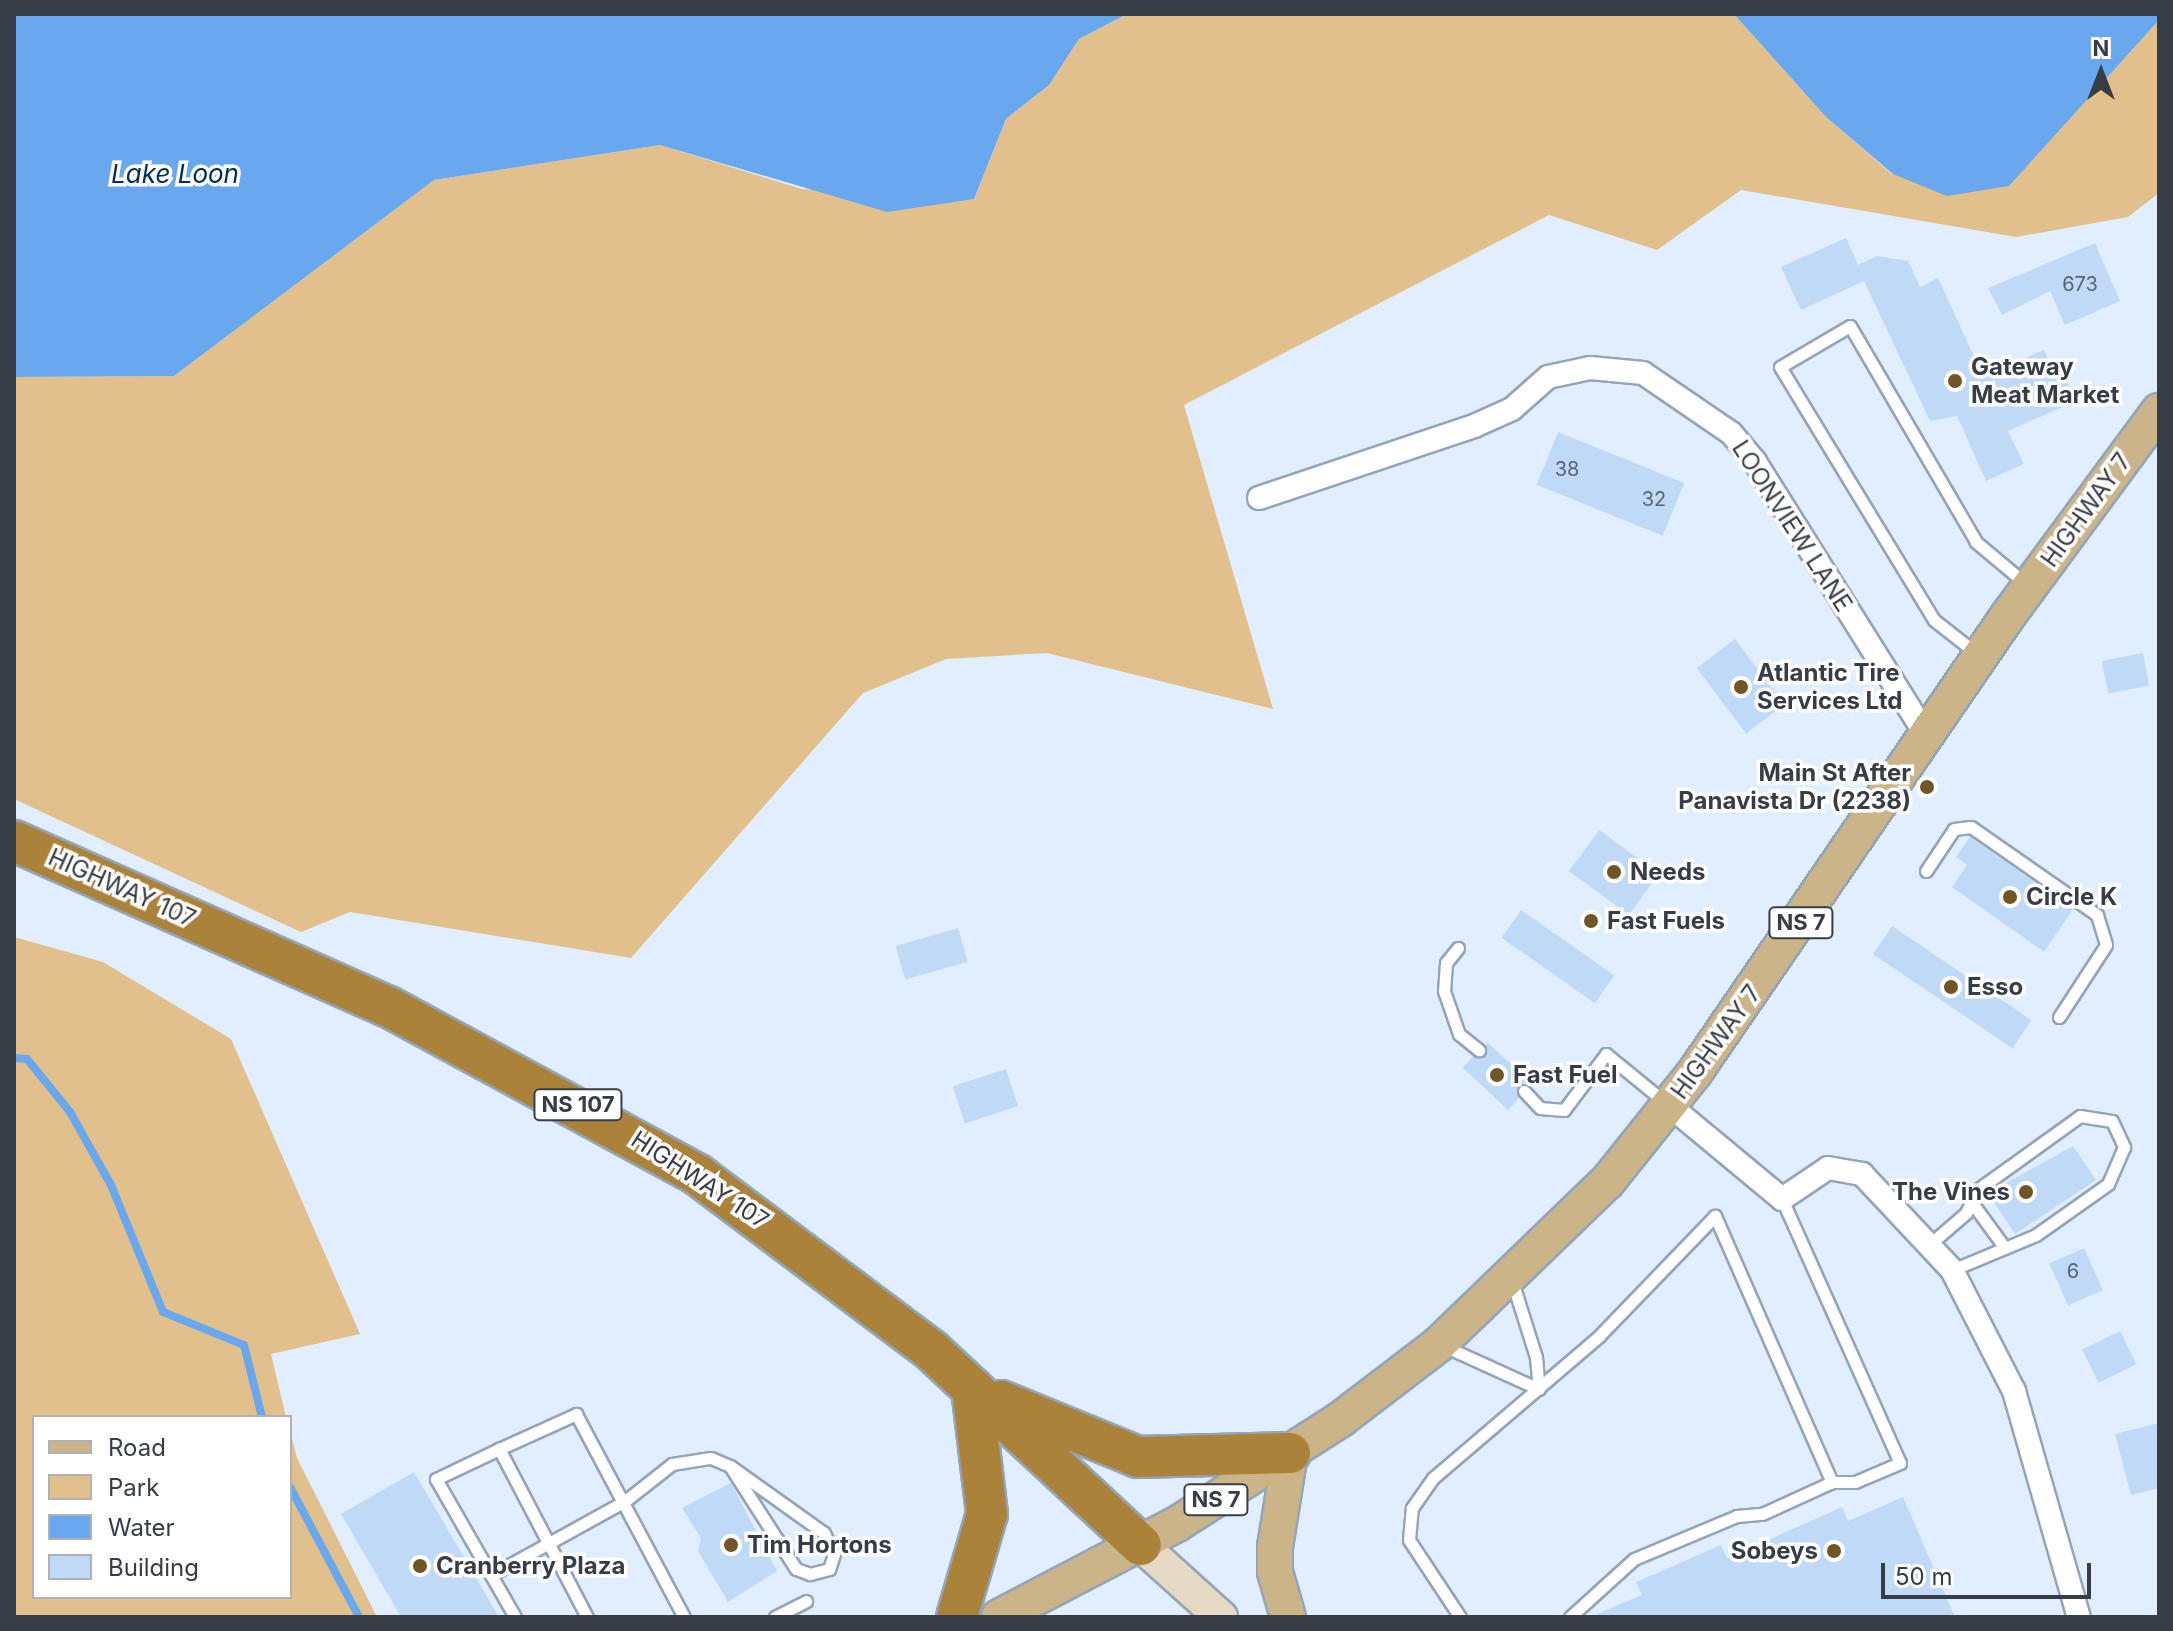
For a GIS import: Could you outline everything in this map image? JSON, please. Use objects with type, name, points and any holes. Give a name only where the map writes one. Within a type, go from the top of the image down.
[{"type":"highway","name":"HIGHWAY 107","points":[[14,841],[389,1007],[620,1128],[759,1216],[972,1388],[1141,1545]]},
{"type":"highway","points":[[957,1617],[987,1514],[972,1388],[1138,1457],[1290,1453]]},
{"type":"main road","name":"HIGHWAY 7","points":[[1141,1545],[1290,1453],[1439,1344],[1511,1279],[1607,1182],[1670,1106],[1980,656],[2159,411]]},
{"type":"main road","points":[[1288,1617],[1275,1572],[1290,1453]]},
{"type":"main road","points":[[1141,1545],[1221,1617]]},
{"type":"main road","name":"NS 7","points":[[999,1617],[1141,1545]]},
{"type":"street","name":"LOONVIEW LANE","points":[[1259,498],[1474,426],[1512,409],[1548,377],[1590,368],[1643,373],[1731,433],[1755,462],[1926,735]]},
{"type":"street","points":[[1670,1106],[1782,1199],[1818,1171],[1851,1169],[1930,1244],[1952,1270],[2014,1391],[2079,1617]]},
{"type":"lane","points":[[1980,656],[1934,620],[1780,367],[1850,326],[1976,542],[2030,587]]},
{"type":"lane","points":[[1926,871],[1954,829],[1971,827],[2097,915],[2106,945],[2059,1017]]},
{"type":"lane","points":[[1458,948],[1446,963],[1444,991],[1459,1034],[1479,1050]]},
{"type":"lane","points":[[1524,1091],[1540,1108],[1564,1110],[1606,1054],[1670,1106]]},
{"type":"lane","points":[[1930,1244],[1966,1213],[1970,1200],[2080,1116],[2112,1121],[2121,1133],[2120,1165],[2108,1184],[2036,1235],[1952,1270]]},
{"type":"lane","points":[[1570,1617],[1634,1559],[1832,1482],[1855,1482],[1900,1463],[1782,1199]]},
{"type":"lane","points":[[1970,1200],[2005,1248]]},
{"type":"lane","points":[[1460,1617],[1409,1540],[1412,1508],[1433,1478],[1539,1389],[1715,1216],[1832,1482]]},
{"type":"lane","points":[[1511,1279],[1536,1357],[1539,1389]]},
{"type":"lane","points":[[1439,1344],[1512,1371],[1539,1389]]},
{"type":"lane","points":[[515,1617],[436,1479],[576,1414],[684,1617]]},
{"type":"lane","points":[[499,1449],[587,1617]]},
{"type":"lane","points":[[491,1575],[625,1501],[672,1464],[711,1458],[730,1466],[824,1533],[834,1554],[829,1569],[810,1574],[796,1569],[730,1466]]},
{"type":"lane","points":[[775,1617],[806,1601]]},
{"type":"green space","points":[[1127,14],[1734,14],[1826,117],[1892,174],[2009,185],[2159,20],[2159,193],[2128,217],[2016,237],[1741,190],[1657,250],[1549,215],[1184,405],[1273,709],[1047,653],[946,659],[863,693],[631,958],[350,912],[301,932],[14,799],[14,377],[174,376],[434,180],[660,145],[802,189],[974,199],[1006,119],[1049,85],[1079,39]]},
{"type":"green space","points":[[14,937],[103,962],[231,1039],[360,1334],[271,1354],[286,1415],[32,1415],[32,1599],[292,1599],[292,1439],[297,1458],[377,1617],[14,1617]]},
{"type":"water","name":"Lake Loon","points":[[14,14],[1127,14],[1079,39],[1049,85],[1006,119],[974,199],[887,212],[660,145],[434,180],[174,376],[14,377]]},
{"type":"water","points":[[1734,14],[2159,14],[2159,20],[2009,186],[1947,196],[1893,174],[1826,117]]},
{"type":"building","points":[[1846,238],[1858,265],[1877,256],[1908,261],[1920,287],[1938,278],[1983,376],[2044,350],[2055,376],[2063,373],[2076,401],[2008,431],[2024,464],[1986,481],[1957,416],[1930,421],[1864,281],[1801,310],[1781,267]]},
{"type":"building","points":[[2095,243],[2120,301],[2065,325],[2050,291],[2002,315],[1988,288]]},
{"type":"building","points":[[1558,432],[1684,483],[1663,536],[1537,485]]},
{"type":"building","name":"Atlantic Tire Services Ltd","points":[[1735,639],[1784,704],[1746,733],[1697,668]]},
{"type":"building","points":[[2143,653],[2149,685],[2108,693],[2102,661]]},
{"type":"building","name":"Needs","points":[[1599,830],[1659,873],[1629,915],[1569,871]]},
{"type":"building","points":[[1970,837],[2073,909],[2044,952],[1952,887],[1967,865],[1956,857]]},
{"type":"building","points":[[1521,910],[1614,975],[1595,1003],[1501,938]]},
{"type":"building","points":[[1892,926],[2031,1020],[2012,1048],[1873,954]]},
{"type":"building","points":[[958,928],[968,962],[905,980],[896,946]]},
{"type":"building","name":"Fast Fuel","points":[[1487,1042],[1532,1083],[1518,1085],[1519,1098],[1508,1110],[1463,1068],[1473,1056],[1485,1056]]},
{"type":"building","points":[[1006,1069],[1018,1106],[965,1123],[953,1086]]},
{"type":"building","points":[[2073,1146],[2096,1180],[2015,1234],[1988,1193]]},
{"type":"building","points":[[2084,1248],[2103,1290],[2068,1305],[2049,1263]]},
{"type":"building","points":[[2120,1331],[2136,1364],[2098,1383],[2082,1349]]},
{"type":"building","points":[[2159,1423],[2159,1488],[2131,1495],[2115,1434]]},
{"type":"building","name":"Cranberry Plaza","points":[[414,1472],[499,1617],[401,1617],[341,1514]]},
{"type":"building","name":"Tim Hortons","points":[[731,1483],[777,1571],[728,1602],[698,1551],[701,1538],[682,1508]]},
{"type":"building","name":"Sobeys","points":[[1903,1497],[1955,1617],[1590,1617],[1642,1595],[1636,1582],[1721,1545],[1727,1558],[1842,1507],[1848,1521]]},
{"type":"waterway","points":[[14,1058],[27,1059],[70,1112],[111,1185],[163,1312],[244,1345],[262,1415]]},
{"type":"waterway","points":[[292,1491],[359,1617]]},
{"type":"place","name":"Gateway Meat Market","points":[[1955,381]]},
{"type":"place","name":"Atlantic Tire Services Ltd","points":[[1741,687]]},
{"type":"place","name":"Main St After Panavista Dr (2238)","points":[[1927,787]]},
{"type":"place","name":"Needs","points":[[1614,872]]},
{"type":"place","name":"Circle K","points":[[2010,897]]},
{"type":"place","name":"Fast Fuels","points":[[1591,921]]},
{"type":"place","name":"Esso","points":[[1951,987]]},
{"type":"place","name":"Fast Fuel","points":[[1497,1075]]},
{"type":"place","name":"The Vines","points":[[2026,1192]]},
{"type":"place","name":"Tim Hortons","points":[[731,1545]]},
{"type":"place","name":"Sobeys","points":[[1834,1551]]},
{"type":"place","name":"Cranberry Plaza","points":[[420,1566]]}]
